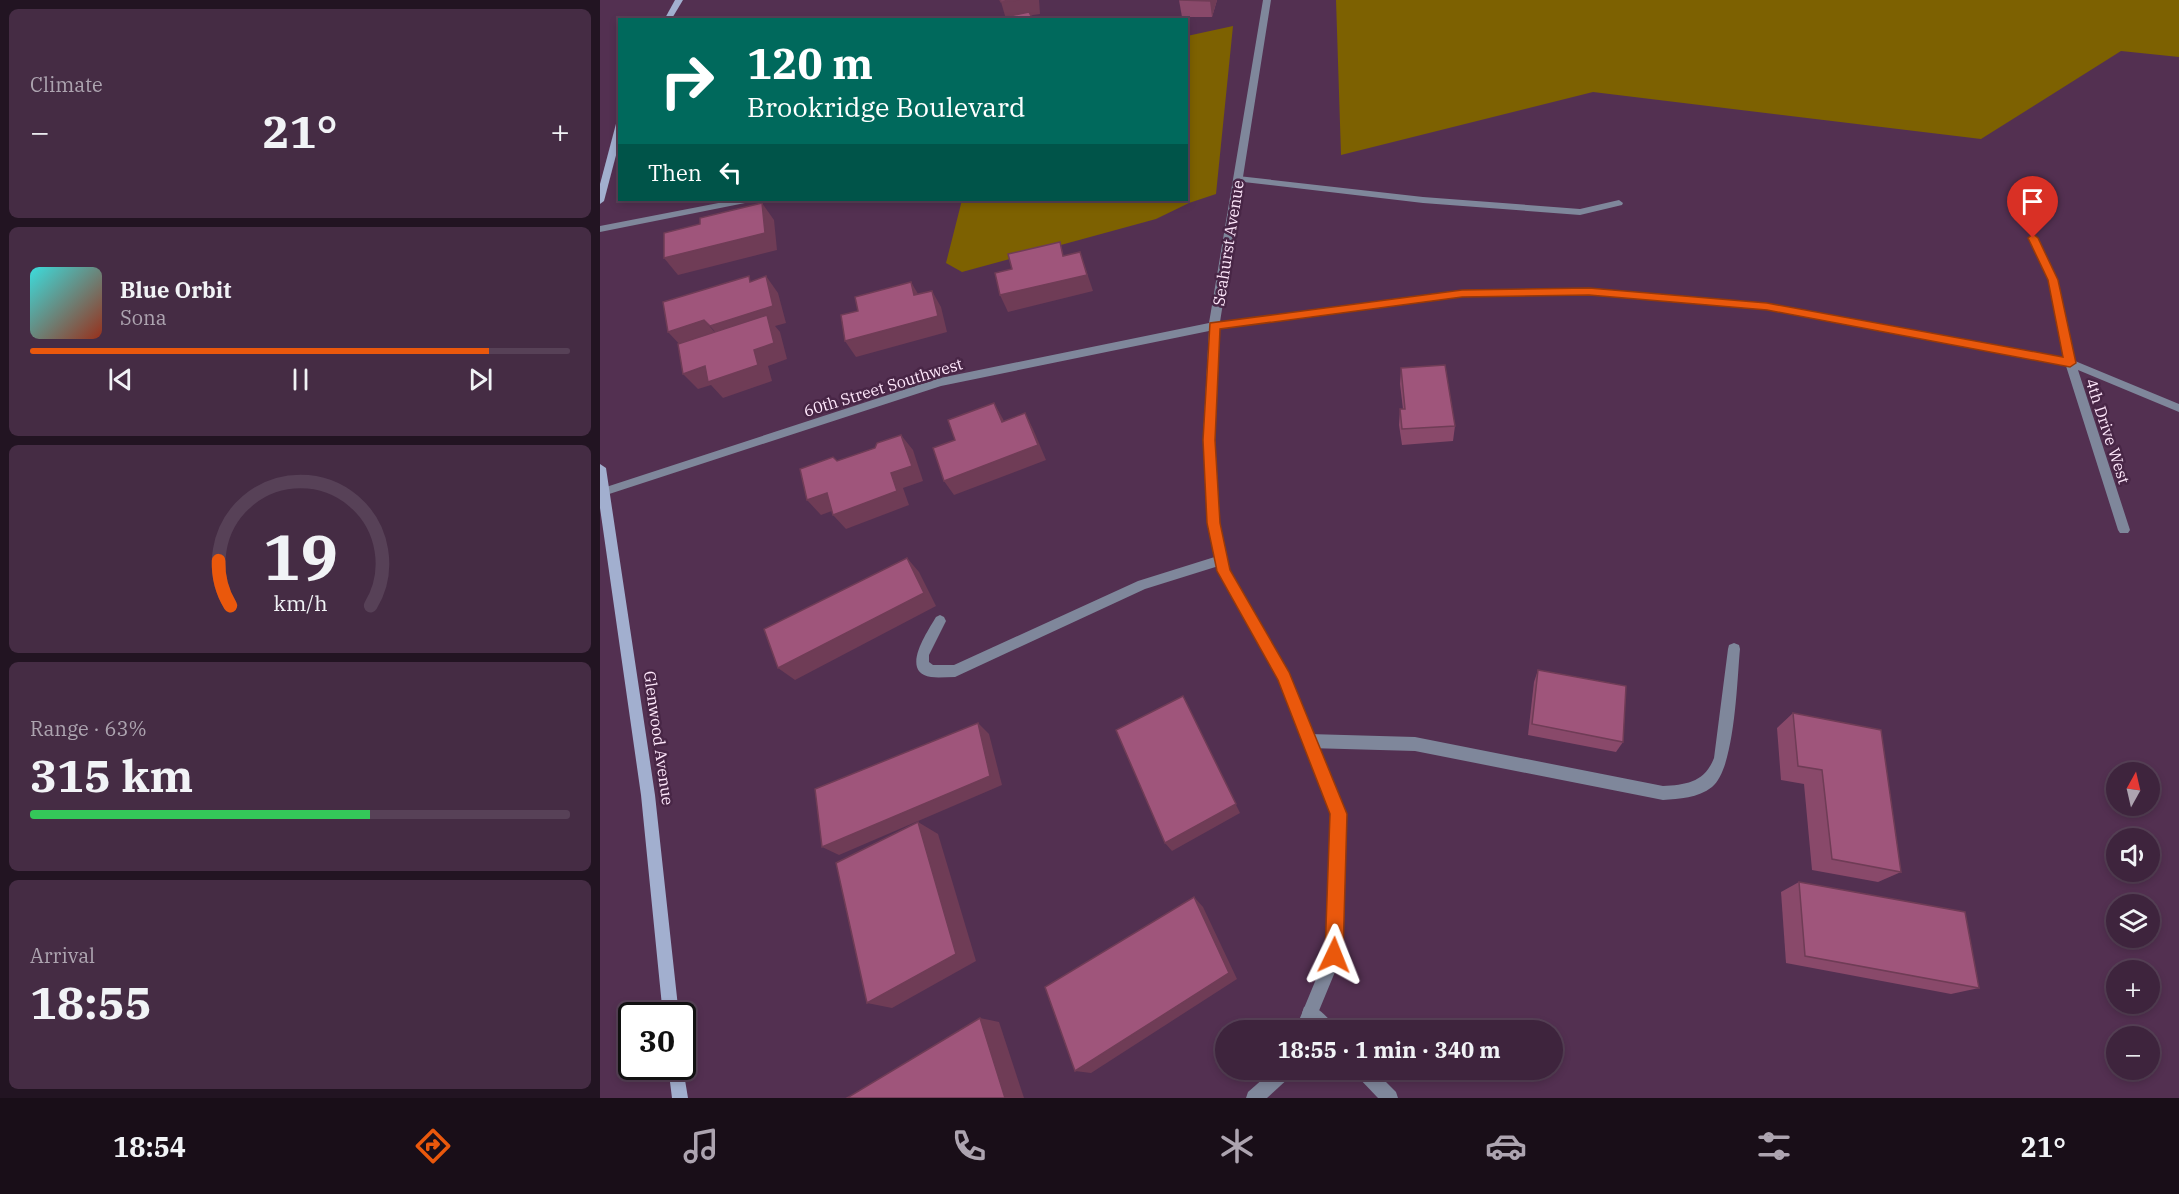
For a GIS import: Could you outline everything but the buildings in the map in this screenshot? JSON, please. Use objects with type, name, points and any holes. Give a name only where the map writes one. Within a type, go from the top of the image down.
[{"type":"street","points":[[668,18],[680,0]]},
{"type":"street","name":"Seahurst Avenue","points":[[1267,0],[1214,326],[1209,440],[1214,523],[1224,571],[1284,676],[1339,814],[1334,955],[1307,1020]]},
{"type":"street","points":[[600,201],[617,142]]},
{"type":"street","points":[[1238,179],[1423,200],[1580,212],[1618,203]]},
{"type":"street","points":[[600,229],[740,201]]},
{"type":"street","name":"4th Drive West","points":[[2033,238],[2053,280],[2070,363],[2124,530]]},
{"type":"street","name":"60th Street Southwest","points":[[602,493],[939,382],[1214,326],[1462,293],[1589,292],[1767,306],[2070,363],[2179,408]]},
{"type":"street","name":"Glenwood Avenue","points":[[600,468],[648,795],[670,1002]]},
{"type":"street","points":[[940,621],[923,654],[922,664],[930,671],[955,670],[1143,585],[1221,560]]},
{"type":"street","points":[[1310,741],[1415,744],[1663,793],[1688,792],[1705,784],[1717,773],[1721,758],[1734,649]]},
{"type":"street","points":[[1310,1013],[1317,1020]]},
{"type":"street","points":[[678,1080],[680,1098]]},
{"type":"street","points":[[1254,1098],[1274,1080]]},
{"type":"street","points":[[1373,1080],[1390,1098]]},
{"type":"shaded area","points":[[1336,0],[2179,0],[2179,57],[2121,51],[1981,139],[1593,92],[1341,155]]},
{"type":"shaded area","points":[[1233,26],[1216,194],[1189,203],[1156,219],[962,272],[946,263],[962,201],[1188,201],[1188,36]]},
{"type":"route","points":[[1334,955],[1339,814],[1284,676],[1224,571],[1214,523],[1209,440],[1214,326],[1462,293],[1589,292],[1767,306],[2070,363],[2053,280],[2033,238]]}]
